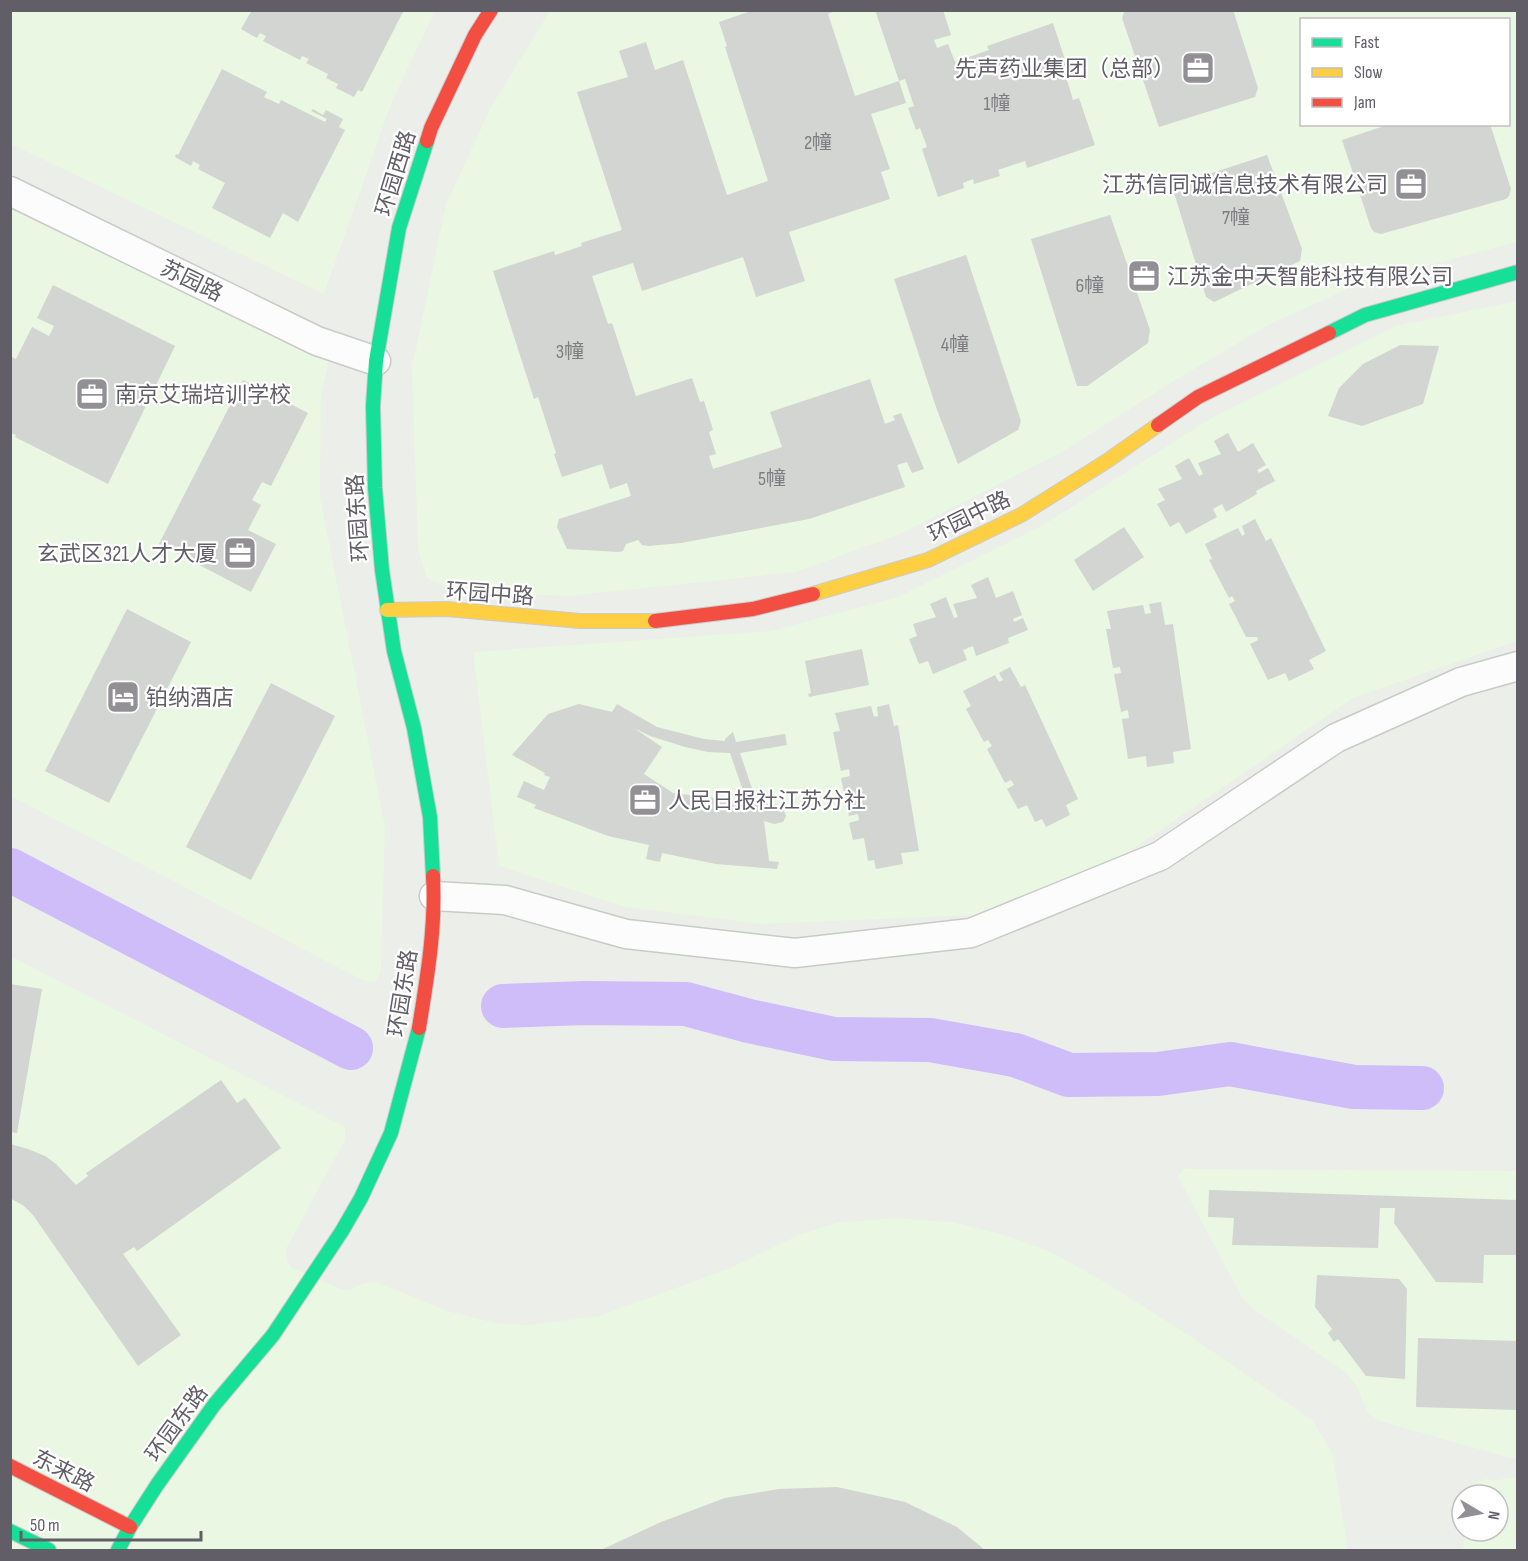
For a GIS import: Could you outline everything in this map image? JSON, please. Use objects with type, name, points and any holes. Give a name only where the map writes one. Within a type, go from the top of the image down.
[{"type":"street","name":"环园西路","points":[[375,361],[399,228],[431,128],[475,35],[491,10]]},
{"type":"street","name":"苏园路","points":[[10,191],[317,340],[375,361]]},
{"type":"street","name":"环园中路","points":[[387,610],[447,609],[580,621],[658,621],[753,609],[837,588],[928,560],[1021,515],[1107,461],[1198,397],[1365,315],[1518,272]]},
{"type":"street","name":"环园东路","points":[[118,1551],[130,1527],[157,1485],[214,1405],[273,1335],[362,1198],[391,1133],[418,1038],[431,949],[434,896],[430,817],[414,728],[394,651],[387,610],[375,488],[373,406],[375,361]]},
{"type":"street","points":[[434,896],[505,900],[626,934],[795,952],[971,933],[1160,856],[1336,738],[1461,682],[1518,666]]},
{"type":"street","name":"东来路","points":[[10,1466],[130,1527]]},
{"type":"street","points":[[10,1530],[50,1551]]},
{"type":"shaded area","points":[[10,11],[435,11],[391,104],[324,294],[11,144]]},
{"type":"shaded area","points":[[550,11],[1517,11],[1517,242],[1359,284],[1270,324],[1169,384],[1064,451],[900,534],[796,572],[569,596],[475,593],[448,588],[427,578],[418,550],[412,368],[446,204],[491,107]]},
{"type":"shaded area","points":[[10,209],[329,361],[321,394],[320,497],[385,827],[381,970],[376,982],[364,981],[11,796]]},
{"type":"shaded area","points":[[1517,301],[1517,641],[1353,698],[1111,864],[975,915],[760,924],[625,907],[499,866],[473,652],[771,631],[898,597],[1043,525],[1213,417],[1396,326]]},
{"type":"shaded area","points":[[10,956],[345,1127],[345,1140],[286,1249],[287,1261],[291,1267],[343,1290],[349,1290],[364,1283],[377,1282],[447,1311],[495,1323],[527,1325],[599,1316],[728,1269],[799,1235],[836,1223],[893,1218],[952,1222],[1008,1236],[1051,1252],[1108,1284],[1193,1338],[1312,1420],[1332,1452],[1348,1550],[11,1550]]},
{"type":"shaded area","points":[[1183,1169],[1517,1171],[1517,1457],[1510,1458],[1376,1420],[1367,1411],[1356,1385],[1345,1372],[1253,1309],[1243,1299],[1178,1177]]},
{"type":"shaded area","points":[[1517,1477],[1517,1550],[1463,1550],[1464,1543],[1510,1543],[1510,1483],[1478,1483],[1485,1479]]},
{"type":"building","points":[[252,10],[404,10],[362,92],[358,90],[354,97],[336,88],[338,84],[326,78],[328,74],[306,63],[309,59],[302,56],[300,60],[263,41],[266,36],[260,33],[257,38],[241,29]]},
{"type":"building","points":[[754,10],[837,10],[828,14],[855,96],[899,81],[906,103],[871,114],[890,169],[881,172],[890,199],[789,232],[805,281],[756,297],[743,257],[642,291],[633,263],[592,276],[608,324],[612,323],[636,396],[692,378],[700,402],[704,401],[713,430],[709,432],[716,454],[709,456],[713,469],[782,447],[770,412],[870,379],[885,424],[895,420],[893,416],[901,413],[924,469],[912,473],[907,462],[897,465],[905,487],[809,519],[681,543],[648,546],[642,545],[638,540],[626,544],[623,551],[619,552],[567,549],[557,527],[559,519],[631,496],[627,483],[610,489],[602,464],[562,477],[538,397],[534,399],[493,271],[554,251],[555,255],[582,246],[581,243],[622,230],[577,92],[628,77],[619,51],[646,42],[655,70],[683,60],[727,195],[768,181],[719,22]]},
{"type":"building","points":[[875,10],[943,10],[951,35],[934,40],[937,48],[948,44],[955,62],[989,50],[987,46],[1053,23],[1068,69],[1064,70],[1073,100],[1079,98],[1095,145],[1027,168],[1025,161],[998,170],[1000,176],[974,184],[973,179],[963,183],[964,188],[938,197],[922,149],[927,147],[920,128],[916,130],[908,108],[914,106],[905,79],[899,81]]},
{"type":"building","points":[[1125,10],[1233,10],[1258,88],[1255,97],[1159,127],[1122,18]]},
{"type":"building","points":[[222,69],[267,92],[264,97],[279,104],[281,100],[325,122],[327,119],[311,111],[313,109],[323,115],[326,110],[343,119],[339,127],[345,130],[298,222],[283,213],[270,238],[212,208],[225,183],[198,169],[200,165],[193,161],[191,166],[175,157]]},
{"type":"building","points":[[1384,126],[1491,126],[1511,189],[1509,196],[1506,199],[1381,234],[1374,232],[1342,140]]},
{"type":"building","points":[[1267,155],[1302,249],[1300,261],[1214,302],[1206,297],[1172,186]]},
{"type":"building","points":[[1110,215],[1150,330],[1148,343],[1087,386],[1077,386],[1031,239]]},
{"type":"building","points":[[966,255],[1021,421],[1018,430],[958,464],[937,410],[894,279]]},
{"type":"building","points":[[53,285],[175,346],[108,484],[10,433],[10,356],[16,359],[32,327],[49,336],[54,326],[37,318]]},
{"type":"building","points":[[1400,345],[1439,346],[1423,404],[1362,426],[1328,416],[1339,388],[1363,364]]},
{"type":"building","points":[[243,380],[308,413],[271,486],[262,482],[252,500],[261,505],[248,530],[276,544],[251,592],[159,544]]},
{"type":"building","points":[[1228,433],[1238,452],[1253,443],[1266,465],[1257,470],[1259,473],[1268,468],[1275,481],[1226,512],[1222,504],[1213,509],[1217,517],[1186,534],[1179,522],[1170,527],[1157,504],[1165,500],[1158,489],[1182,479],[1175,466],[1189,458],[1199,476],[1203,474],[1198,463],[1221,454],[1214,441]]},
{"type":"building","points":[[1255,519],[1266,541],[1271,538],[1326,651],[1309,660],[1314,669],[1289,681],[1285,673],[1268,680],[1250,644],[1258,640],[1257,637],[1246,637],[1229,604],[1235,601],[1232,596],[1229,598],[1209,560],[1212,559],[1205,544],[1238,528],[1242,536],[1245,534],[1242,526]]},
{"type":"building","points":[[1124,527],[1144,557],[1093,591],[1074,560]]},
{"type":"building","points":[[988,577],[996,598],[1013,591],[1022,615],[1013,619],[1014,622],[1023,618],[1028,630],[1008,638],[1009,643],[976,656],[973,646],[963,650],[967,660],[933,674],[928,661],[919,664],[909,639],[917,636],[913,624],[936,617],[930,604],[946,597],[954,618],[958,617],[953,604],[977,598],[971,585]]},
{"type":"building","points":[[1161,602],[1165,625],[1173,624],[1191,749],[1173,752],[1174,763],[1147,767],[1146,756],[1128,759],[1122,719],[1129,718],[1128,710],[1121,712],[1114,674],[1121,673],[1120,667],[1113,668],[1106,629],[1111,629],[1107,611],[1143,605],[1145,614],[1151,613],[1149,604]]},
{"type":"building","points":[[127,609],[191,642],[109,803],[45,771]]},
{"type":"building","points":[[862,649],[869,685],[809,697],[808,694],[811,693],[805,661]]},
{"type":"building","points":[[1010,667],[1021,687],[1025,685],[1078,799],[1066,805],[1070,815],[1046,827],[1042,819],[1035,822],[1027,805],[1018,809],[1007,789],[1014,785],[1011,780],[1005,783],[987,749],[992,746],[988,740],[984,742],[966,709],[971,706],[963,691],[995,675],[999,682],[1003,680],[999,673]]},
{"type":"building","points":[[271,683],[335,716],[251,880],[186,847]]},
{"type":"building","points":[[579,704],[612,712],[617,704],[657,727],[704,739],[725,741],[733,732],[736,742],[785,734],[787,745],[740,753],[757,803],[782,805],[786,816],[783,822],[774,824],[764,821],[769,861],[779,862],[777,869],[716,864],[662,853],[660,862],[646,859],[649,845],[608,836],[534,808],[536,805],[517,797],[524,781],[544,790],[550,777],[512,755],[548,714]],"holes":[[[634,728],[650,736],[708,752],[730,753],[747,802],[673,793],[644,774],[662,747]]]},
{"type":"building","points":[[889,704],[894,726],[898,725],[919,851],[901,853],[903,864],[876,869],[874,860],[868,861],[864,838],[853,840],[849,823],[859,820],[858,814],[849,816],[841,778],[850,776],[849,769],[841,771],[833,732],[840,731],[835,713],[871,706],[874,717],[878,716],[877,707]]},
{"type":"building","points":[[10,984],[42,989],[17,1133],[10,1132]]},
{"type":"building","points":[[221,1080],[237,1103],[245,1098],[281,1148],[137,1251],[134,1247],[123,1254],[181,1335],[138,1366],[33,1215],[24,1206],[10,1198],[10,1144],[45,1156],[76,1185],[88,1176],[86,1173]]},
{"type":"building","points":[[1209,1190],[1518,1200],[1518,1255],[1484,1255],[1483,1283],[1436,1282],[1394,1223],[1395,1208],[1380,1208],[1378,1248],[1232,1245],[1234,1218],[1208,1217]]},
{"type":"building","points":[[1317,1275],[1399,1279],[1407,1289],[1405,1379],[1366,1376],[1338,1339],[1334,1342],[1328,1333],[1332,1329],[1315,1307]]},
{"type":"building","points":[[1418,1338],[1518,1341],[1518,1410],[1416,1407]]},
{"type":"building","points":[[837,1487],[905,1502],[957,1527],[985,1550],[601,1550],[661,1522],[725,1498],[779,1489]]},
{"type":"waterway","points":[[10,870],[351,1048]]},
{"type":"waterway","points":[[503,1006],[585,1003],[686,1004],[749,1021],[834,1039],[930,1040],[1015,1055],[1069,1075],[1158,1074],[1230,1064],[1354,1087],[1422,1088]]},
{"type":"traffic: fast","points":[[427,141],[399,228],[376,361],[373,406],[375,488],[382,570],[394,651],[414,728],[430,817],[433,876]]},
{"type":"traffic: fast","points":[[1329,333],[1365,315],[1518,272]]},
{"type":"traffic: fast","points":[[118,1550],[157,1485],[214,1405],[273,1335],[342,1231],[361,1198],[391,1133],[419,1028]]},
{"type":"traffic: fast","points":[[10,1531],[49,1550]]},
{"type":"traffic: slow","points":[[813,594],[928,560],[1021,515],[1107,461],[1158,425]]},
{"type":"traffic: slow","points":[[387,610],[447,609],[580,621],[655,621]]},
{"type":"traffic: jam","points":[[427,141],[475,35],[491,10]]},
{"type":"traffic: jam","points":[[1158,425],[1198,397],[1329,333]]},
{"type":"traffic: jam","points":[[655,621],[753,609],[813,594]]},
{"type":"traffic: jam","points":[[419,1028],[432,933],[433,876]]},
{"type":"traffic: jam","points":[[10,1466],[130,1527]]},
{"type":"place","name":"先声药业集团（总部）","points":[[1198,68]]},
{"type":"place","name":"江苏信同诚信息技术有限公司","points":[[1411,184]]},
{"type":"place","name":"江苏金中天智能科技有限公司","points":[[1144,276]]},
{"type":"place","name":"南京艾瑞培训学校","points":[[92,394]]},
{"type":"place","name":"玄武区321人才大厦","points":[[240,553]]},
{"type":"place","name":"铂纳酒店","points":[[123,697]]},
{"type":"place","name":"人民日报社江苏分社","points":[[645,800]]}]
